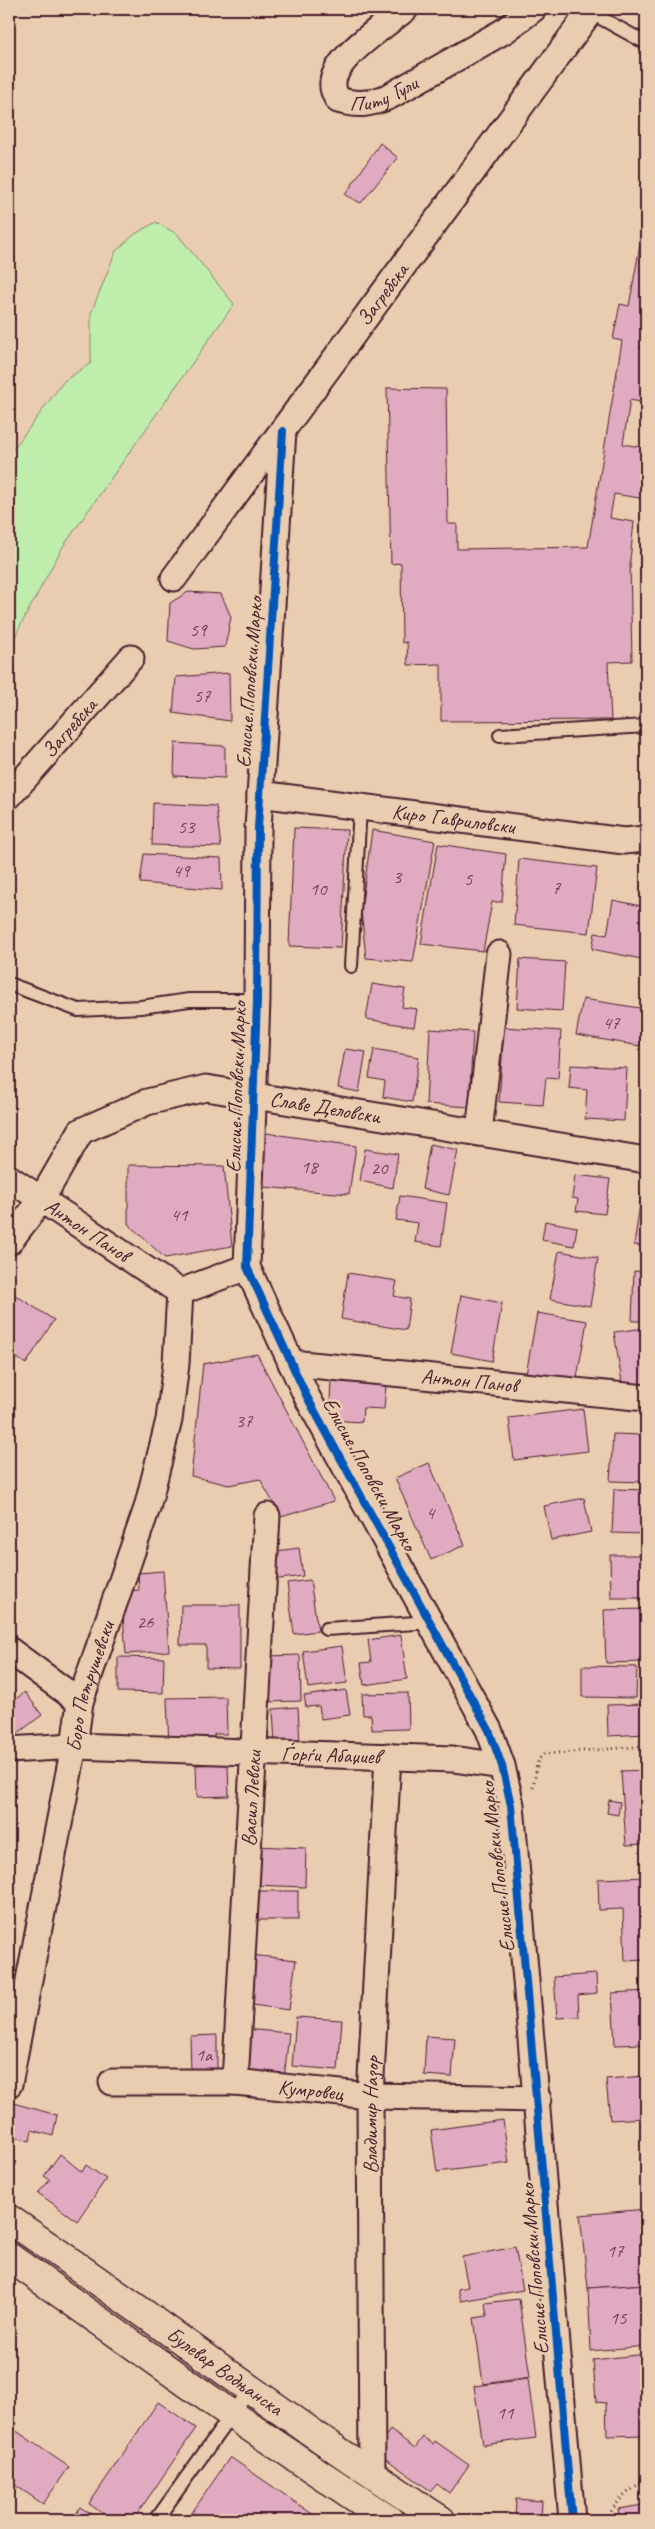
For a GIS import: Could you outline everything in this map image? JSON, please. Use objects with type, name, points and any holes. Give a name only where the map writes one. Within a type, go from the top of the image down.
[{"type":"street","name":"Питу Гули","points":[[405,9],[348,56],[336,72],[333,89],[338,100],[355,105],[372,104],[390,96],[504,31],[533,9]]},
{"type":"street","name":"Загребска","points":[[174,578],[591,10]]},
{"type":"street","name":"Елисие Поповски Марко","points":[[283,431],[260,794],[257,1000],[247,1267],[307,1397],[489,1730],[502,1766],[511,1805],[538,2099],[572,2520]]},
{"type":"street","name":"Загребска","points":[[9,796],[131,658]]},
{"type":"street","name":"Киро Гавриловски","points":[[260,794],[624,841],[646,839]]},
{"type":"street","points":[[478,1133],[500,954]]},
{"type":"street","name":"Славе Деловски","points":[[9,1242],[41,1200],[81,1131],[147,1102],[206,1088],[646,1160]]},
{"type":"street","name":"Антон Панов","points":[[9,1178],[180,1292]]},
{"type":"street","points":[[180,1292],[247,1267]]},
{"type":"street","name":"Боро Петрушевски","points":[[9,2084],[74,1746],[80,1702],[147,1508],[169,1420],[176,1364],[180,1292]]},
{"type":"street","name":"Антон Панов","points":[[291,1363],[646,1398]]},
{"type":"street","name":"Васил Левски","points":[[236,2082],[267,1516]]},
{"type":"street","points":[[9,1650],[80,1702]]},
{"type":"street","name":"Ѓорѓи Абаџиев","points":[[9,1750],[35,1750],[74,1746],[388,1756],[453,1759],[502,1766]]},
{"type":"street","points":[[9,1764],[35,1750]]},
{"type":"street","name":"Владимир Назор","points":[[372,2474],[370,2096],[388,1756]]},
{"type":"street","name":"Кумровец","points":[[112,2082],[236,2082],[370,2096],[538,2099]]},
{"type":"street","name":"Булевар Водњанска","points":[[9,2219],[250,2389],[441,2520]]},
{"type":"street","name":"Булевар Водњанска","points":[[9,2257],[232,2416],[389,2520]]},
{"type":"lane","points":[[591,10],[646,43]]},
{"type":"lane","points":[[500,735],[646,726]]},
{"type":"lane","points":[[350,966],[360,807]]},
{"type":"lane","points":[[9,984],[78,1010],[141,1007],[189,1000],[257,1000]]},
{"type":"lane","points":[[326,1629],[431,1622]]},
{"type":"lane","points":[[156,2520],[250,2389]]},
{"type":"lane","points":[[167,2520],[219,2445],[232,2416]]},
{"type":"path","points":[[511,1805],[530,1802],[538,1760],[544,1754],[646,1746]]},
{"type":"path","points":[[606,2520],[613,2507],[626,2491],[646,2481]]},
{"type":"green space","points":[[156,222],[177,234],[234,304],[62,548],[18,630],[9,653],[9,455],[64,381],[91,363],[91,313],[116,251],[135,234]]},
{"type":"building","points":[[380,143],[398,158],[361,203],[345,195]]},
{"type":"building","points":[[646,212],[646,310],[640,349],[646,350],[646,403],[630,400],[623,444],[646,448],[646,499],[614,494],[610,518],[634,522],[630,560],[632,661],[608,662],[611,720],[441,721],[441,664],[408,665],[407,642],[402,643],[401,563],[391,564],[387,388],[446,389],[448,524],[457,524],[457,549],[588,547],[622,341],[613,339],[620,304],[629,306]]},
{"type":"building","points":[[188,592],[221,594],[231,617],[225,647],[194,649],[168,641],[170,603]]},
{"type":"building","points":[[229,673],[230,721],[173,713],[176,677]]},
{"type":"building","points":[[175,743],[225,746],[225,778],[174,776]]},
{"type":"building","points":[[153,803],[216,806],[221,847],[152,845]]},
{"type":"building","points":[[294,828],[347,830],[341,948],[289,946]]},
{"type":"building","points":[[372,830],[435,841],[413,962],[366,958],[361,910]]},
{"type":"building","points":[[438,844],[506,854],[502,902],[492,902],[483,951],[421,944]]},
{"type":"building","points":[[144,854],[221,858],[222,890],[140,883]]},
{"type":"building","points":[[519,859],[597,868],[589,933],[514,925]]},
{"type":"building","points":[[613,900],[646,907],[646,960],[592,949],[595,933],[607,935]]},
{"type":"building","points":[[520,959],[565,962],[562,1011],[517,1008]]},
{"type":"building","points":[[372,984],[405,989],[402,1007],[417,1009],[414,1027],[366,1019]]},
{"type":"building","points":[[583,999],[646,1009],[640,1046],[576,1035]]},
{"type":"building","points":[[504,1027],[561,1031],[558,1079],[546,1078],[543,1105],[499,1102]]},
{"type":"building","points":[[430,1029],[473,1032],[469,1107],[426,1104]]},
{"type":"building","points":[[345,1049],[366,1052],[359,1092],[338,1088]]},
{"type":"building","points":[[374,1049],[419,1057],[412,1102],[383,1097],[385,1081],[369,1078]]},
{"type":"building","points":[[571,1065],[627,1068],[624,1121],[585,1119],[587,1090],[569,1088]]},
{"type":"building","points":[[266,1133],[356,1146],[349,1194],[262,1187]]},
{"type":"building","points":[[430,1144],[458,1150],[449,1195],[422,1189]]},
{"type":"building","points":[[365,1149],[398,1154],[393,1188],[360,1181]]},
{"type":"building","points":[[128,1165],[224,1166],[232,1246],[165,1258],[128,1224]]},
{"type":"building","points":[[575,1175],[610,1179],[605,1214],[576,1211],[578,1199],[572,1198]]},
{"type":"building","points":[[642,1191],[646,1191],[646,1247],[634,1245]]},
{"type":"building","points":[[400,1196],[447,1203],[441,1246],[415,1242],[418,1223],[396,1220]]},
{"type":"building","points":[[545,1221],[577,1227],[574,1246],[542,1240]]},
{"type":"building","points":[[559,1251],[598,1258],[590,1306],[550,1299]]},
{"type":"building","points":[[634,1271],[646,1272],[646,1321],[632,1321]]},
{"type":"building","points":[[348,1273],[397,1281],[394,1296],[410,1299],[406,1330],[341,1319]]},
{"type":"building","points":[[9,1291],[54,1320],[26,1364],[9,1353]]},
{"type":"building","points":[[461,1295],[502,1303],[492,1361],[451,1353]]},
{"type":"building","points":[[537,1313],[587,1321],[575,1389],[525,1380]]},
{"type":"building","points":[[646,1328],[646,1386],[623,1389],[614,1332]]},
{"type":"building","points":[[257,1354],[334,1501],[281,1517],[260,1479],[229,1485],[191,1476],[203,1364]]},
{"type":"building","points":[[331,1381],[386,1385],[384,1409],[363,1408],[362,1422],[329,1420]]},
{"type":"building","points":[[583,1409],[588,1451],[514,1460],[509,1418]]},
{"type":"building","points":[[613,1434],[646,1435],[646,1482],[610,1481]]},
{"type":"building","points":[[429,1463],[465,1545],[431,1560],[395,1478]]},
{"type":"building","points":[[614,1489],[646,1490],[646,1534],[612,1533]]},
{"type":"building","points":[[584,1498],[591,1532],[551,1540],[544,1506]]},
{"type":"building","points":[[299,1548],[303,1576],[272,1580],[269,1552]]},
{"type":"building","points":[[610,1555],[646,1555],[646,1598],[611,1598]]},
{"type":"building","points":[[163,1571],[169,1651],[126,1654],[121,1591],[139,1590],[138,1573]]},
{"type":"building","points":[[310,1580],[318,1631],[294,1634],[287,1583]]},
{"type":"building","points":[[181,1605],[240,1605],[240,1669],[206,1668],[206,1645],[180,1645]]},
{"type":"building","points":[[646,1609],[646,1662],[606,1663],[604,1610]]},
{"type":"building","points":[[401,1635],[407,1679],[364,1685],[361,1663],[371,1662],[368,1640]]},
{"type":"building","points":[[342,1646],[347,1683],[308,1688],[303,1651]]},
{"type":"building","points":[[300,1655],[301,1701],[267,1702],[266,1656]]},
{"type":"building","points":[[118,1657],[164,1658],[163,1693],[118,1692]]},
{"type":"building","points":[[582,1666],[637,1667],[636,1698],[582,1697]]},
{"type":"building","points":[[346,1690],[350,1715],[321,1719],[319,1706],[306,1707],[304,1696]]},
{"type":"building","points":[[25,1692],[42,1715],[9,1740],[9,1704]]},
{"type":"building","points":[[408,1693],[409,1729],[372,1730],[371,1715],[363,1715],[362,1694]]},
{"type":"building","points":[[226,1697],[227,1734],[214,1734],[215,1747],[169,1748],[167,1698]]},
{"type":"building","points":[[646,1704],[646,1734],[608,1736],[607,1705]]},
{"type":"building","points":[[298,1707],[300,1744],[275,1745],[273,1709]]},
{"type":"building","points":[[228,1764],[229,1796],[197,1797],[196,1765]]},
{"type":"building","points":[[646,1770],[646,1844],[626,1845],[621,1771]]},
{"type":"building","points":[[609,1800],[620,1802],[618,1815],[607,1813]]},
{"type":"building","points":[[254,1846],[306,1848],[305,1887],[253,1885]]},
{"type":"building","points":[[646,1877],[646,1960],[625,1961],[623,1909],[599,1910],[598,1879]]},
{"type":"building","points":[[253,1891],[298,1891],[298,1920],[253,1920]]},
{"type":"building","points":[[251,1955],[296,1960],[289,2010],[245,2004]]},
{"type":"building","points":[[596,1974],[597,1993],[578,1995],[579,2017],[557,2018],[554,1977]]},
{"type":"building","points":[[646,1991],[646,2044],[615,2045],[612,1993]]},
{"type":"building","points":[[296,2017],[342,2020],[338,2070],[292,2066]]},
{"type":"building","points":[[245,2029],[289,2033],[284,2079],[241,2075]]},
{"type":"building","points":[[217,2035],[217,2072],[191,2072],[190,2036]]},
{"type":"building","points":[[426,2036],[455,2038],[452,2077],[424,2075]]},
{"type":"building","points":[[646,2076],[646,2118],[610,2120],[606,2079]]},
{"type":"building","points":[[13,2103],[57,2115],[53,2136],[32,2130],[30,2141],[9,2135]]},
{"type":"building","points":[[503,2120],[509,2163],[437,2172],[431,2130]]},
{"type":"building","points":[[60,2154],[82,2172],[86,2165],[106,2179],[77,2221],[38,2193],[50,2180],[44,2176]]},
{"type":"building","points":[[646,2209],[646,2284],[588,2288],[580,2215]]},
{"type":"building","points":[[515,2247],[523,2290],[461,2301],[458,2289],[468,2287],[462,2257]]},
{"type":"building","points":[[646,2284],[646,2346],[591,2351],[588,2288]]},
{"type":"building","points":[[519,2299],[530,2377],[483,2384],[474,2318],[487,2316],[485,2303]]},
{"type":"building","points":[[646,2354],[646,2435],[607,2436],[606,2403],[596,2402],[593,2360]]},
{"type":"building","points":[[528,2379],[536,2438],[483,2445],[474,2386]]},
{"type":"building","points":[[158,2402],[196,2428],[133,2520],[113,2520],[89,2504]]},
{"type":"building","points":[[9,2426],[69,2467],[43,2504],[9,2481]]},
{"type":"building","points":[[390,2430],[415,2448],[423,2437],[433,2444],[435,2441],[469,2465],[449,2493],[437,2484],[431,2491],[375,2451]]},
{"type":"building","points":[[230,2457],[321,2520],[187,2520]]},
{"type":"building","points":[[516,2499],[542,2501],[541,2520],[515,2520]]},
{"type":"building","points":[[643,2505],[645,2520],[620,2520],[618,2509]]},
{"type":"building","points":[[80,2507],[100,2520],[71,2520]]},
{"type":"cycle path","points":[[283,431],[258,828],[257,1000],[247,1267],[307,1397],[489,1730],[502,1766],[511,1805],[572,2520]]}]
